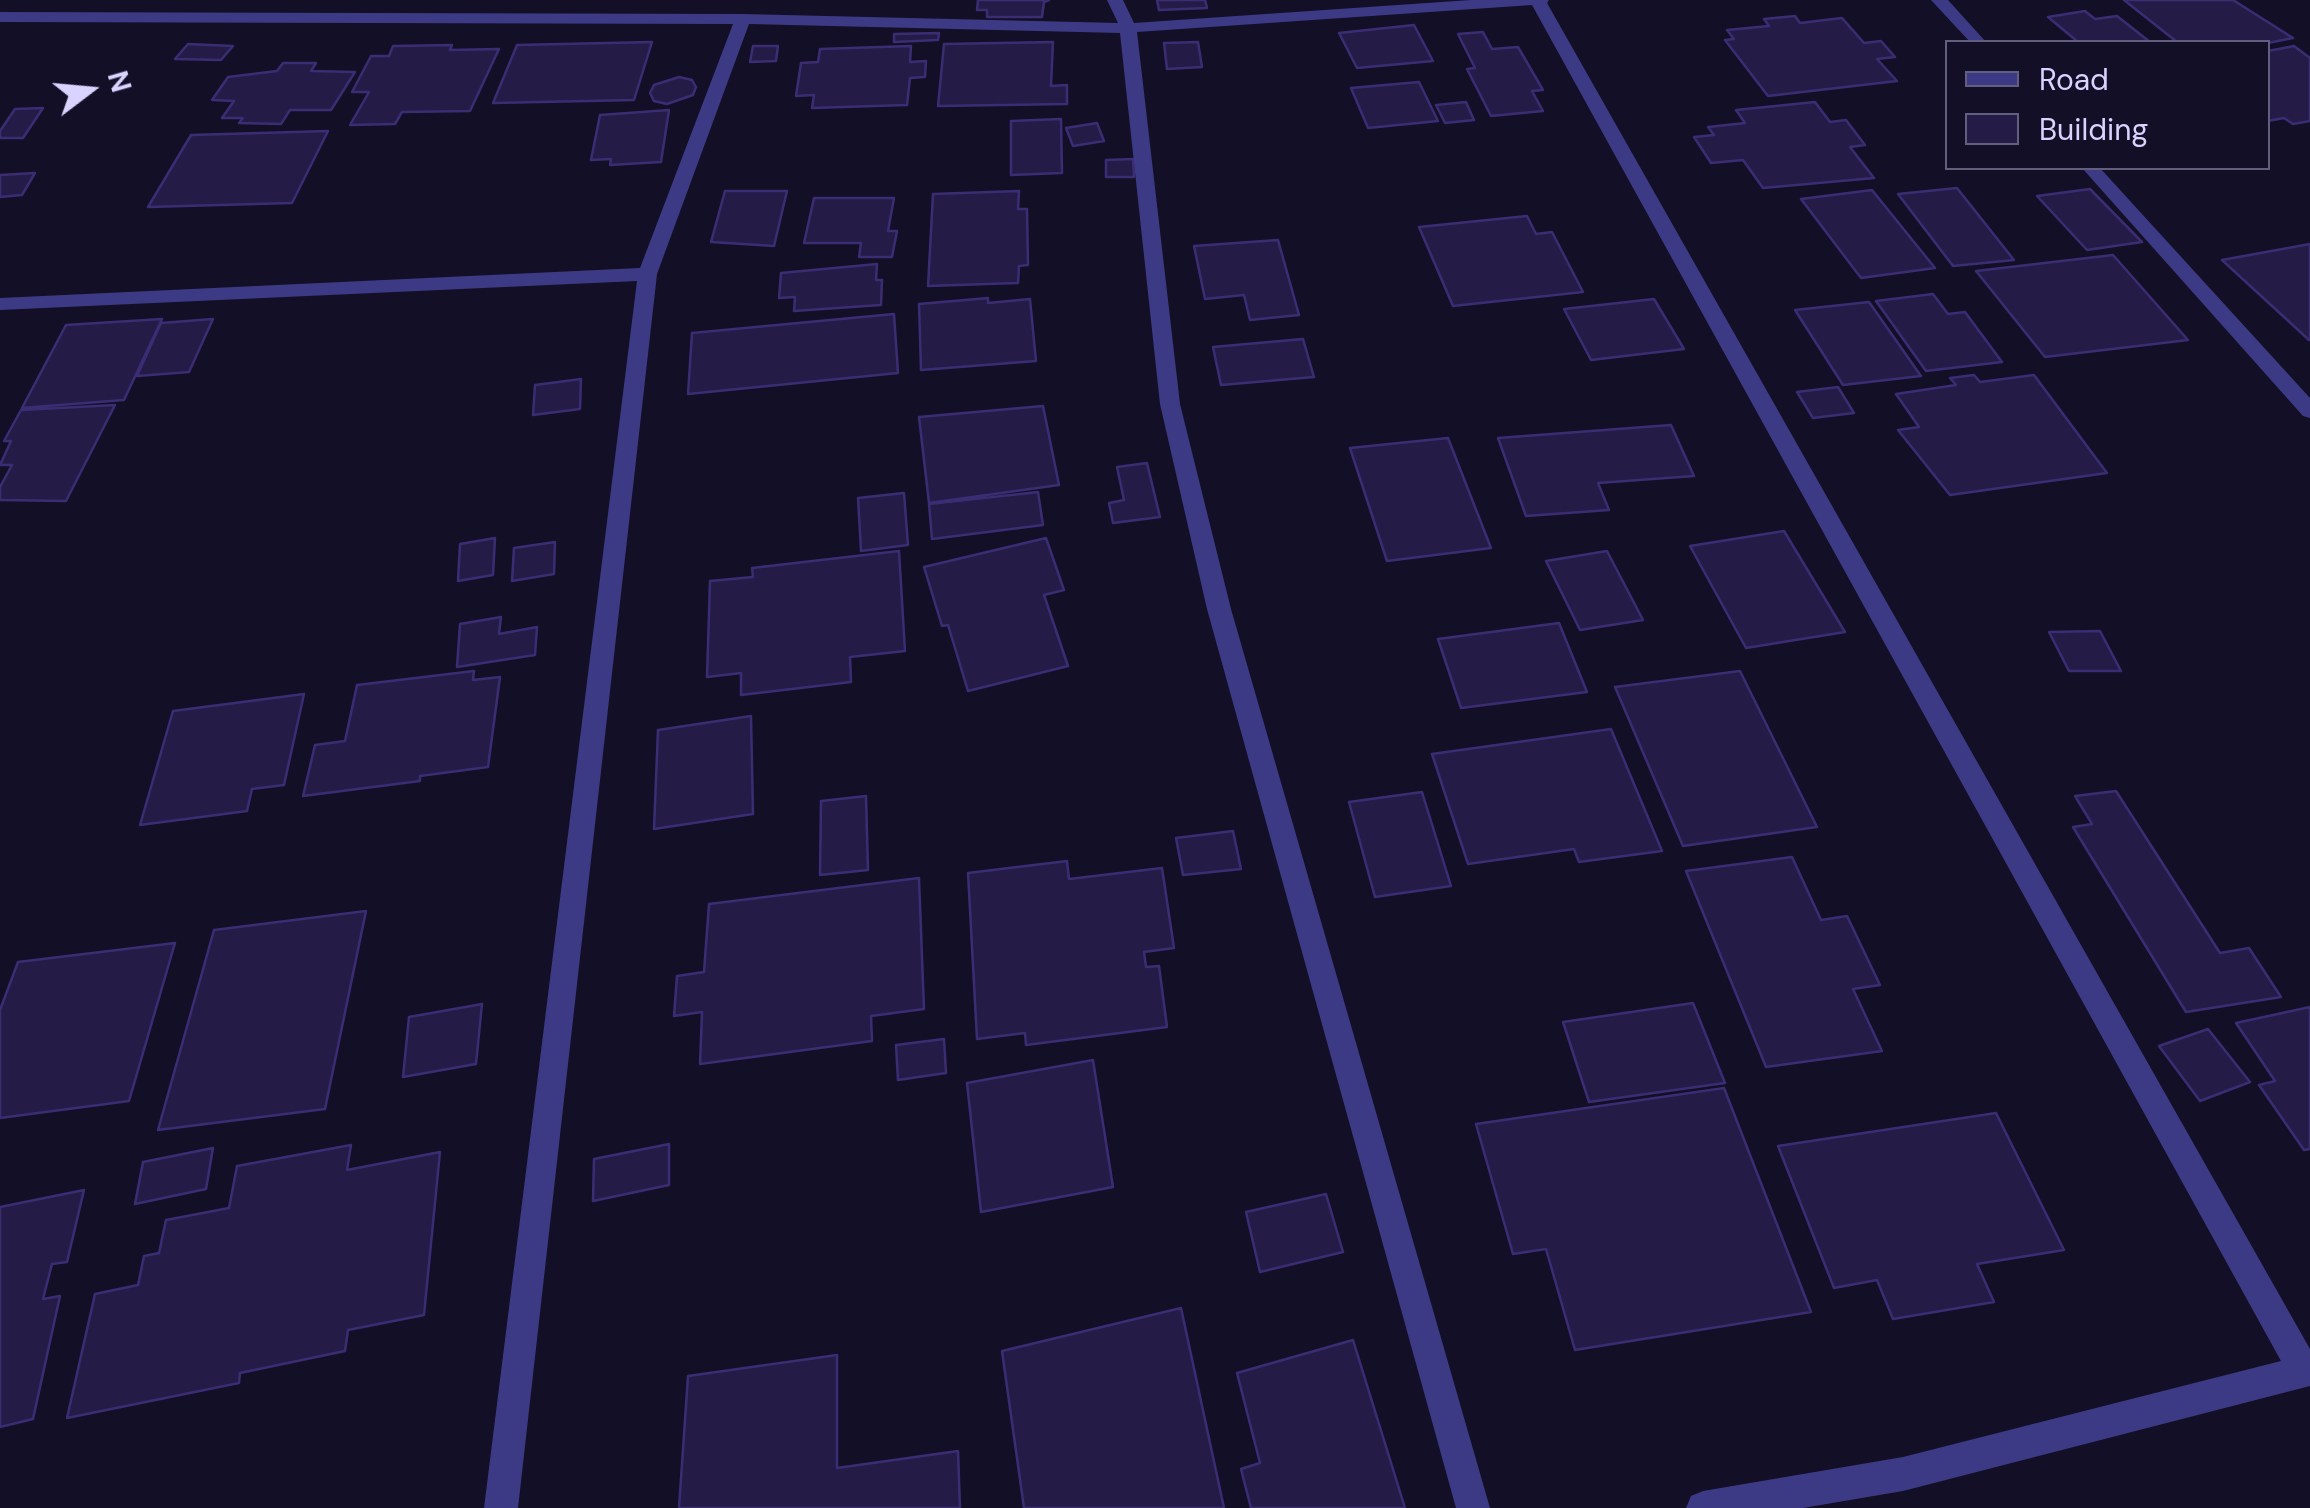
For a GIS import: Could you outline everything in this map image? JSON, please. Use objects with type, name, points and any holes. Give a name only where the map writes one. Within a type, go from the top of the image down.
[{"type":"street","points":[[1115,0],[1128,28],[1174,423],[1224,628],[1472,1508]]},
{"type":"street","points":[[0,17],[742,19],[1128,28],[1538,0],[2307,1371],[1903,1474],[1704,1508]]},
{"type":"street","points":[[1939,0],[1976,40]]},
{"type":"street","points":[[501,1508],[647,274],[742,19]]},
{"type":"street","points":[[2092,170],[2310,411]]},
{"type":"street","points":[[0,304],[647,274]]},
{"type":"building","points":[[978,0],[1049,0],[1044,2],[1042,17],[987,17],[987,10],[977,10]]},
{"type":"building","points":[[1157,0],[1205,0],[1207,8],[1159,10]]},
{"type":"building","points":[[2124,0],[2233,0],[2293,38],[2270,43],[2174,40]]},
{"type":"building","points":[[2085,11],[2095,19],[2117,16],[2147,40],[2076,40],[2048,17]]},
{"type":"building","points":[[1795,16],[1800,23],[1842,18],[1864,43],[1881,41],[1895,57],[1877,59],[1897,81],[1768,96],[1725,40],[1734,39],[1727,30],[1769,26],[1764,19]]},
{"type":"building","points":[[1414,25],[1433,61],[1357,68],[1339,33]]},
{"type":"building","points":[[1483,32],[1492,49],[1518,47],[1543,90],[1532,91],[1543,111],[1491,116],[1467,69],[1475,68],[1458,34]]},
{"type":"building","points":[[939,33],[938,40],[894,42],[894,34]]},
{"type":"building","points":[[652,42],[634,100],[493,103],[517,45]]},
{"type":"building","points":[[1053,42],[1051,86],[1067,85],[1067,104],[938,106],[944,44]]},
{"type":"building","points":[[1198,42],[1202,67],[1167,69],[1164,43]]},
{"type":"building","points":[[188,44],[233,46],[221,60],[175,59]]},
{"type":"building","points":[[452,45],[450,50],[499,49],[470,111],[402,112],[395,124],[350,125],[369,92],[352,92],[371,56],[389,56],[393,46]]},
{"type":"building","points":[[753,46],[778,46],[776,61],[750,62]]},
{"type":"building","points":[[911,46],[910,62],[926,61],[925,77],[910,78],[907,105],[812,108],[814,95],[796,96],[801,63],[818,62],[820,49]]},
{"type":"building","points":[[2294,46],[2310,58],[2310,121],[2293,124],[2284,118],[2270,121],[2270,51]]},
{"type":"building","points":[[283,63],[316,63],[311,71],[355,72],[331,110],[290,110],[281,124],[239,123],[243,118],[222,118],[234,101],[212,100],[228,77],[277,71]]},
{"type":"building","points":[[679,77],[692,80],[696,87],[693,95],[667,104],[654,101],[650,93],[654,85]]},
{"type":"building","points":[[1419,82],[1438,121],[1368,128],[1351,88]]},
{"type":"building","points":[[1466,102],[1474,120],[1445,123],[1436,105]]},
{"type":"building","points":[[1815,102],[1830,122],[1846,120],[1865,145],[1850,147],[1874,178],[1763,188],[1743,160],[1711,163],[1694,137],[1714,135],[1708,127],[1745,123],[1736,110]]},
{"type":"building","points":[[43,108],[23,138],[0,138],[0,131],[15,109]]},
{"type":"building","points":[[669,110],[661,162],[610,165],[611,159],[591,160],[600,115]]},
{"type":"building","points":[[1061,119],[1062,173],[1011,175],[1011,121]]},
{"type":"building","points":[[1097,123],[1104,141],[1073,146],[1066,128]]},
{"type":"building","points":[[328,131],[292,203],[148,207],[191,135]]},
{"type":"building","points":[[1133,159],[1134,177],[1106,177],[1106,160]]},
{"type":"building","points":[[35,173],[22,195],[0,197],[0,175]]},
{"type":"building","points":[[1957,188],[2014,260],[1953,266],[1898,194]]},
{"type":"building","points":[[2090,189],[2142,242],[2087,250],[2037,196]]},
{"type":"building","points":[[1872,190],[1935,268],[1861,278],[1801,199]]},
{"type":"building","points":[[725,191],[787,191],[774,246],[711,242]]},
{"type":"building","points":[[1019,191],[1018,209],[1027,209],[1028,265],[1019,266],[1018,283],[928,286],[933,194]]},
{"type":"building","points":[[814,198],[894,198],[888,231],[897,231],[892,257],[859,257],[861,243],[804,243]]},
{"type":"building","points":[[1527,216],[1536,234],[1552,232],[1583,292],[1453,306],[1419,227]]},
{"type":"building","points":[[1278,240],[1299,315],[1250,320],[1244,295],[1205,299],[1194,246]]},
{"type":"building","points":[[2310,244],[2310,340],[2309,340],[2222,260]]},
{"type":"building","points":[[2113,255],[2188,340],[2045,357],[1976,271]]},
{"type":"building","points":[[877,264],[876,280],[882,280],[881,305],[794,311],[795,297],[779,298],[781,273]]},
{"type":"building","points":[[1933,294],[1948,314],[1965,312],[2002,362],[1926,371],[1876,301]]},
{"type":"building","points":[[988,298],[988,303],[1030,299],[1036,361],[921,370],[919,304]]},
{"type":"building","points":[[1654,299],[1684,349],[1591,360],[1564,309]]},
{"type":"building","points":[[1869,302],[1921,376],[1843,385],[1795,310]]},
{"type":"building","points":[[894,314],[898,373],[688,394],[692,333]]},
{"type":"building","points":[[162,319],[124,400],[22,408],[66,325]]},
{"type":"building","points":[[213,319],[189,372],[137,376],[161,323]]},
{"type":"building","points":[[1303,339],[1314,377],[1221,385],[1213,347]]},
{"type":"building","points":[[1974,375],[1980,382],[2034,375],[2107,473],[1950,495],[1898,430],[1919,427],[1896,394],[1956,385],[1950,378]]},
{"type":"building","points":[[581,379],[580,409],[533,415],[535,385]]},
{"type":"building","points":[[1838,387],[1854,413],[1813,418],[1797,392]]},
{"type":"building","points":[[115,405],[66,501],[0,500],[0,487],[12,465],[0,465],[11,441],[4,441],[21,410]]},
{"type":"building","points":[[1043,406],[1059,485],[929,503],[919,417]]},
{"type":"building","points":[[1671,425],[1694,476],[1598,483],[1609,510],[1526,516],[1498,438]]},
{"type":"building","points":[[1448,438],[1491,548],[1387,561],[1350,448]]},
{"type":"building","points":[[1147,463],[1160,517],[1113,523],[1109,503],[1124,500],[1117,467]]},
{"type":"building","points":[[1038,492],[1043,525],[932,539],[929,504]]},
{"type":"building","points":[[904,493],[908,545],[861,551],[858,498]]},
{"type":"building","points":[[1784,531],[1845,632],[1746,648],[1690,546]]},
{"type":"building","points":[[495,538],[493,575],[458,581],[460,544]]},
{"type":"building","points":[[1046,538],[1064,590],[1044,595],[1068,666],[968,691],[948,625],[942,626],[924,567]]},
{"type":"building","points":[[555,542],[554,574],[512,581],[514,548]]},
{"type":"building","points":[[899,551],[905,651],[850,657],[851,682],[741,695],[741,673],[707,677],[710,581],[753,577],[752,568]]},
{"type":"building","points":[[1607,551],[1643,620],[1580,630],[1546,561]]},
{"type":"building","points":[[501,617],[499,634],[537,627],[535,655],[457,667],[460,624]]},
{"type":"building","points":[[1559,623],[1587,692],[1461,708],[1438,639]]},
{"type":"building","points":[[2100,631],[2121,671],[2069,671],[2049,632]]},
{"type":"building","points":[[474,671],[473,680],[500,677],[488,767],[420,776],[420,781],[303,796],[315,745],[345,741],[357,685]]},
{"type":"building","points":[[1740,671],[1817,827],[1683,846],[1615,687]]},
{"type":"building","points":[[304,694],[284,785],[252,789],[247,811],[140,825],[173,711]]},
{"type":"building","points":[[751,716],[753,814],[654,829],[658,730]]},
{"type":"building","points":[[1611,729],[1662,851],[1579,862],[1574,849],[1468,864],[1432,754]]},
{"type":"building","points":[[2116,791],[2220,953],[2249,948],[2281,997],[2186,1012],[2073,827],[2092,824],[2075,796]]},
{"type":"building","points":[[1422,792],[1451,886],[1375,897],[1349,802]]},
{"type":"building","points":[[866,796],[868,870],[820,875],[821,801]]},
{"type":"building","points":[[1233,831],[1241,869],[1183,875],[1176,838]]},
{"type":"building","points":[[1792,857],[1821,920],[1847,916],[1880,985],[1853,989],[1882,1051],[1766,1067],[1686,871]]},
{"type":"building","points":[[1067,861],[1069,879],[1162,868],[1174,948],[1144,952],[1146,967],[1159,966],[1167,1027],[1026,1045],[1025,1033],[977,1039],[968,873]]},
{"type":"building","points":[[919,878],[924,1009],[871,1016],[872,1041],[700,1064],[702,1012],[674,1016],[677,976],[704,972],[709,904]]},
{"type":"building","points":[[366,911],[325,1109],[158,1130],[214,930]]},
{"type":"building","points":[[175,943],[129,1101],[0,1118],[0,1010],[18,962]]},
{"type":"building","points":[[1693,1003],[1725,1083],[1589,1102],[1563,1022]]},
{"type":"building","points":[[482,1004],[476,1064],[403,1077],[409,1017]]},
{"type":"building","points":[[2310,1007],[2310,1149],[2304,1150],[2259,1085],[2275,1081],[2236,1023]]},
{"type":"building","points":[[2208,1029],[2250,1082],[2200,1101],[2159,1046]]},
{"type":"building","points":[[944,1039],[946,1073],[898,1080],[896,1045]]},
{"type":"building","points":[[1093,1060],[1113,1187],[981,1212],[967,1083]]},
{"type":"building","points":[[1724,1088],[1811,1312],[1575,1350],[1546,1249],[1513,1254],[1476,1124]]},
{"type":"building","points":[[1996,1113],[2064,1250],[1977,1264],[1994,1302],[1893,1319],[1877,1280],[1834,1288],[1778,1146]]},
{"type":"building","points":[[669,1144],[669,1185],[593,1201],[594,1159]]},
{"type":"building","points":[[351,1145],[347,1170],[440,1152],[424,1315],[348,1330],[345,1351],[240,1373],[239,1383],[67,1418],[95,1294],[138,1285],[144,1256],[159,1253],[166,1220],[229,1208],[237,1166]]},
{"type":"building","points":[[213,1148],[206,1189],[135,1204],[143,1162]]},
{"type":"building","points":[[84,1190],[67,1262],[52,1264],[43,1299],[60,1296],[33,1419],[0,1427],[0,1207]]},
{"type":"building","points":[[1326,1194],[1343,1252],[1260,1272],[1246,1212]]},
{"type":"building","points":[[1181,1308],[1224,1508],[1024,1508],[1002,1351]]},
{"type":"building","points":[[1353,1340],[1405,1508],[1251,1508],[1241,1469],[1260,1463],[1237,1373]]},
{"type":"building","points":[[837,1355],[837,1468],[958,1451],[960,1508],[679,1508],[688,1376]]}]
